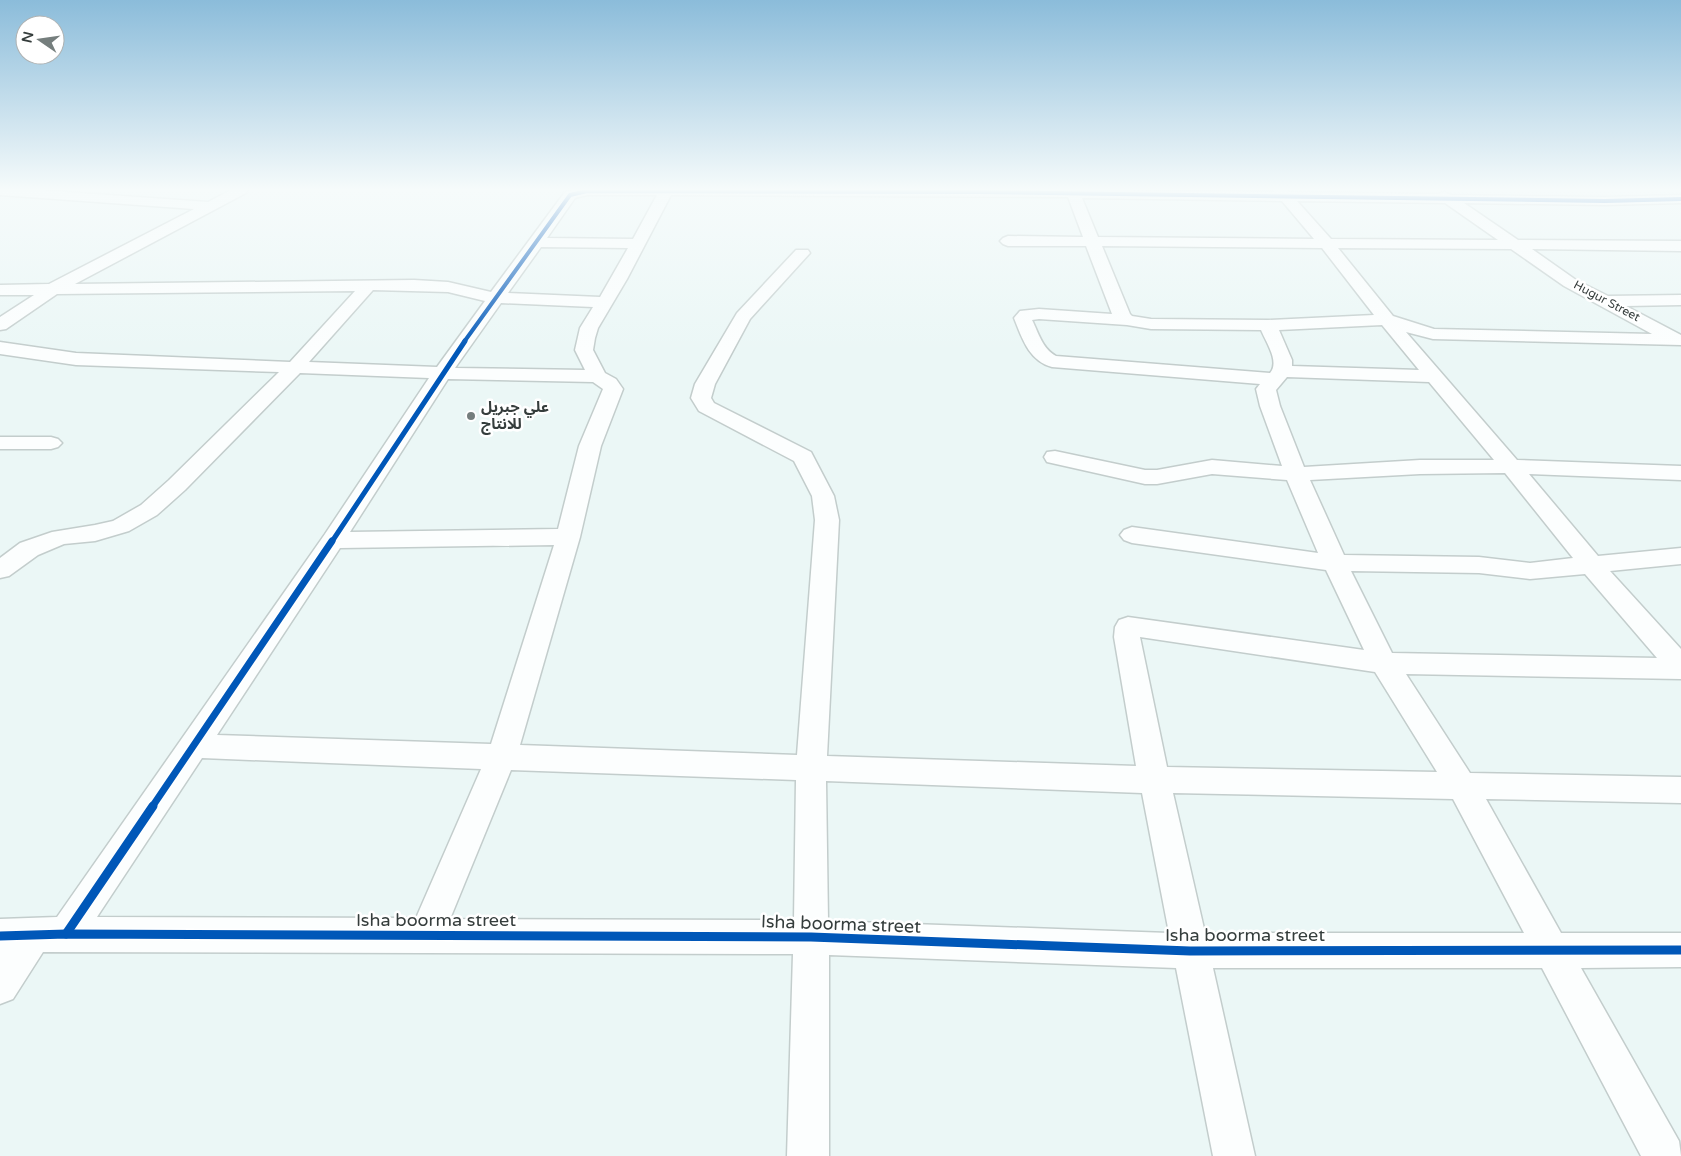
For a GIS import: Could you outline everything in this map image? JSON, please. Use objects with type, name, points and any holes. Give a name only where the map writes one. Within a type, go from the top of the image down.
[{"type":"street","points":[[0,325],[55,288],[138,244]]},
{"type":"street","points":[[0,986],[33,935],[193,746],[333,540],[442,373],[534,244]]},
{"type":"street","points":[[597,376],[584,350],[589,328],[638,244]]},
{"type":"street","points":[[1095,244],[1118,310],[1122,317],[1127,320]]},
{"type":"street","points":[[1321,244],[1681,246]]},
{"type":"street","points":[[1327,244],[1387,320],[1511,466],[1591,565],[1681,668]]},
{"type":"street","name":"Hugur Street","points":[[1514,245],[1570,283],[1680,341]]},
{"type":"street","points":[[802,252],[743,317],[705,384],[701,398],[706,407],[803,457],[823,496],[827,520],[811,768],[808,1156]]},
{"type":"street","points":[[0,290],[369,285],[448,287],[494,298],[605,302]]},
{"type":"street","points":[[0,570],[29,549],[60,537],[96,533],[121,526],[149,510],[176,486],[295,367],[369,285]]},
{"type":"street","points":[[1606,301],[1681,300]]},
{"type":"street","points":[[1434,376],[1278,375],[1052,360],[1042,356],[1037,351],[1023,318],[1026,315],[1039,314],[1127,320],[1151,324],[1268,325],[1387,320],[1433,334],[1680,341]]},
{"type":"street","points":[[1268,325],[1283,360],[1278,375],[1266,390],[1270,406],[1296,474],[1349,595],[1384,663],[1462,786],[1664,1156]]},
{"type":"street","points":[[0,348],[76,359],[442,373],[597,376],[609,383],[613,389],[590,446],[568,538],[502,756],[426,935]]},
{"type":"street","points":[[0,443],[51,443]]},
{"type":"street","points":[[1055,457],[1145,477],[1157,477],[1212,467],[1296,474],[1420,467],[1511,466],[1681,473]]},
{"type":"street","points":[[1132,535],[1335,563],[1479,565],[1530,570],[1681,556]]},
{"type":"street","points":[[333,540],[568,538]]},
{"type":"street","points":[[0,548],[29,549]]},
{"type":"street","points":[[1234,1156],[1154,780],[1131,664],[1127,637],[1128,627],[1155,629],[1384,663],[1681,668]]},
{"type":"street","points":[[193,746],[1154,780],[1681,790]]},
{"type":"street","name":"Isha boorma street","points":[[33,935],[811,936],[1190,951],[1681,950]]},
{"type":"cycle path","points":[[66,934],[333,540],[442,373],[535,244]]},
{"type":"cycle path","points":[[0,936],[66,934],[811,937],[1190,951],[1681,950]]},
{"type":"place","name":"علي جبريل للانتاج","points":[[471,416]]}]
